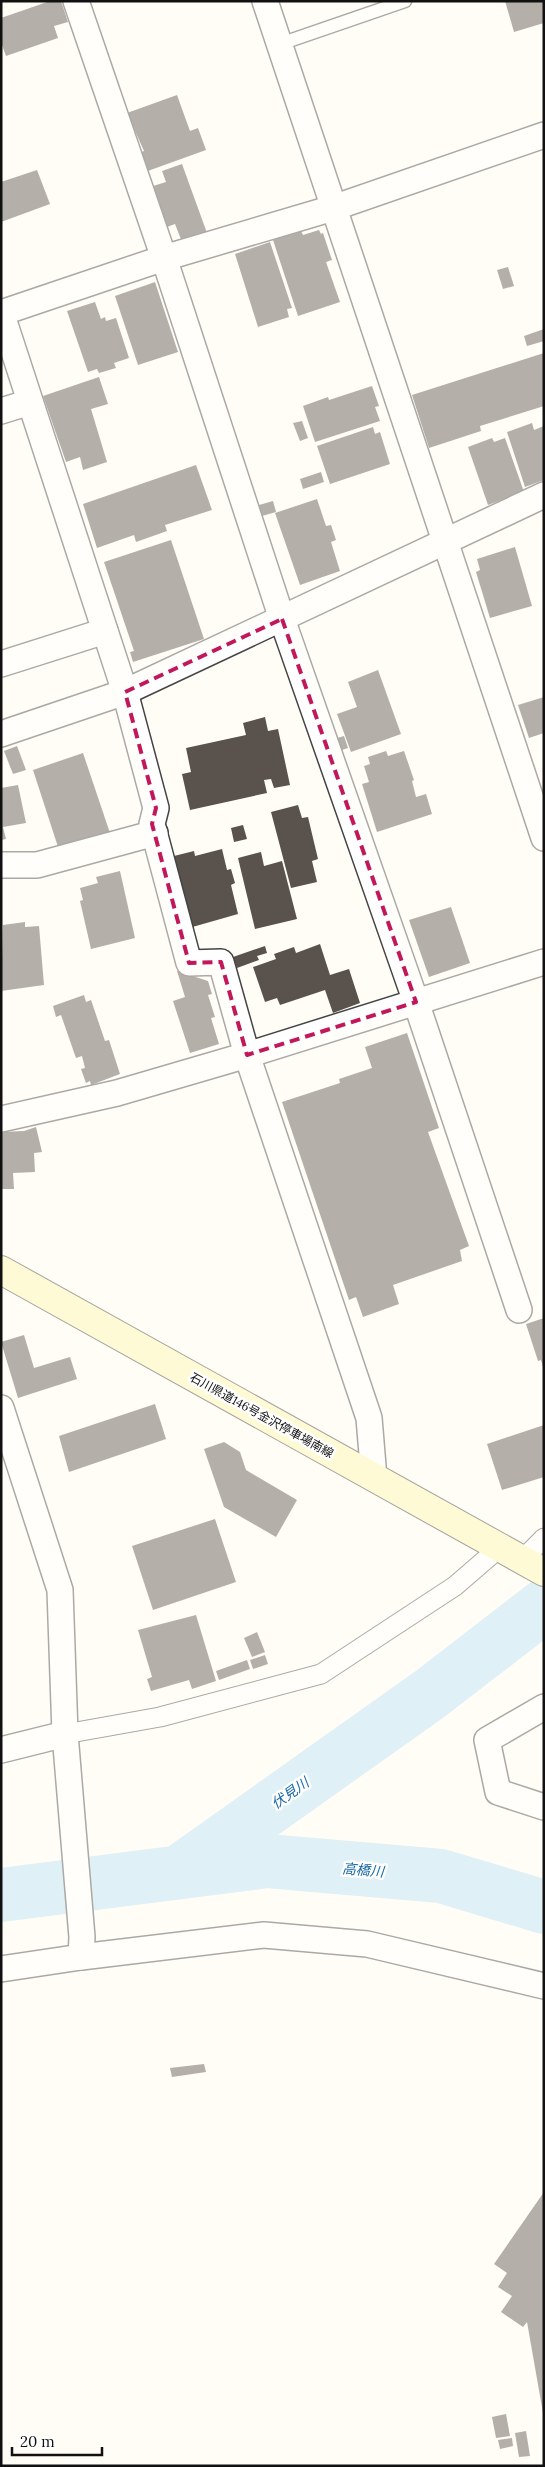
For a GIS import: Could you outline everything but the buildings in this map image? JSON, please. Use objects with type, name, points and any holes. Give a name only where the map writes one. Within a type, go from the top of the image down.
[{"type":"main road","name":"石川県道146号金沢停車場南線","points":[[1,1270],[521,1560]]},
{"type":"street","points":[[76,1],[164,258],[282,619],[416,1002],[519,1310]]},
{"type":"street","points":[[265,1],[544,838]]},
{"type":"street","points":[[374,1478],[369,1418],[247,1055],[221,962],[189,963],[152,824],[156,808],[125,692],[1,313],[164,258],[333,208],[544,135]]},
{"type":"street","points":[[1,411],[30,402]]},
{"type":"street","points":[[1,734],[125,692],[544,496]]},
{"type":"street","points":[[1,664],[106,631]]},
{"type":"street","points":[[1,865],[38,865],[155,833]]},
{"type":"street","points":[[1,1119],[117,1093],[247,1055],[544,962]]},
{"type":"street","points":[[1,1408],[60,1590],[65,1740],[81,1947]]},
{"type":"street","points":[[1,1750],[65,1740],[160,1718],[321,1674],[455,1586],[521,1560],[544,1538]]},
{"type":"street","points":[[544,1707],[487,1740],[498,1792],[544,1807]]},
{"type":"street","points":[[1,1968],[81,1947],[264,1935],[367,1944],[544,1986]]},
{"type":"lane","points":[[280,44],[405,1]]},
{"type":"highlighted area","points":[[282,619],[416,1002],[247,1055],[221,962],[189,963],[152,824],[156,808],[125,692]]},
{"type":"waterway","name":"伏見川","points":[[182,1870],[430,1694],[544,1606]]},
{"type":"waterway","name":"高橋川","points":[[1,1895],[267,1861],[441,1876],[544,1907]]}]
